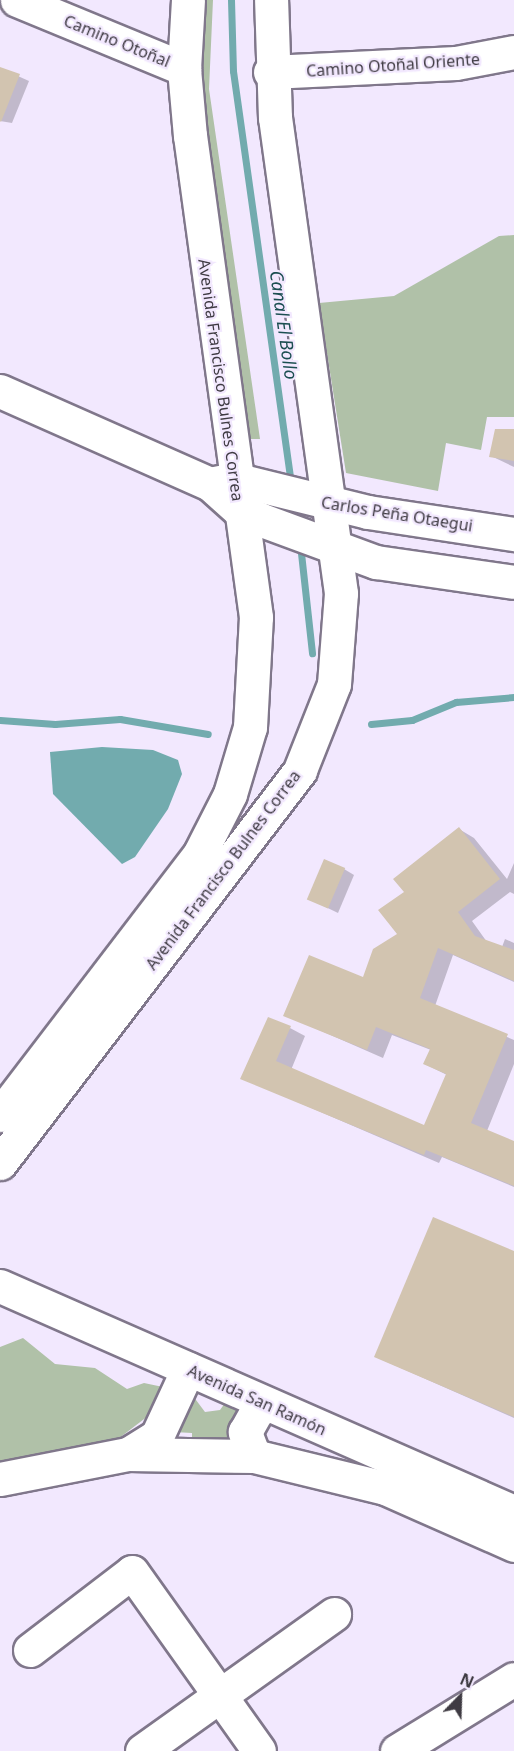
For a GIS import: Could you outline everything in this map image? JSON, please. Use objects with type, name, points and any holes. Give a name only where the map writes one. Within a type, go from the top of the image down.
[{"type":"street","name":"Camino Otoñal","points":[[17,0],[184,69]]},
{"type":"street","name":"Avenida Francisco Bulnes Correa","points":[[0,1114],[200,853],[230,794],[250,727],[257,654],[241,496],[184,69],[188,0]]},
{"type":"street","name":"Avenida Francisco Bulnes Correa","points":[[0,1163],[300,770],[327,711],[339,656],[341,593],[323,542],[317,501],[270,72],[271,0]]},
{"type":"street","name":"Camino Otoñal Oriente","points":[[270,72],[456,63],[514,52]]},
{"type":"street","name":"Carlos Peña Otaegui","points":[[0,391],[241,496],[323,542],[376,562],[514,582]]},
{"type":"street","name":"Carlos Peña Otaegui","points":[[241,496],[317,501],[514,534]]},
{"type":"street","name":"Avenida San Ramón","points":[[0,1286],[514,1512]]},
{"type":"street","points":[[128,1454],[157,1436],[188,1370]]},
{"type":"street","points":[[254,1456],[245,1432],[257,1410],[269,1405]]},
{"type":"street","points":[[0,1479],[128,1454],[254,1456],[385,1488],[514,1545]]},
{"type":"street","points":[[30,1650],[132,1572],[259,1751]]},
{"type":"street","points":[[142,1751],[218,1691],[334,1614]]},
{"type":"street","points":[[397,1751],[514,1678]]},
{"type":"shaded area","points":[[193,0],[213,0],[209,89],[260,439],[241,439],[188,37]]},
{"type":"shaded area","points":[[514,235],[514,417],[487,417],[481,450],[446,443],[438,491],[346,473],[319,303],[394,296],[499,236]]},
{"type":"shaded area","points":[[102,747],[153,750],[178,760],[182,774],[168,809],[135,857],[122,864],[53,794],[50,752]]},
{"type":"shaded area","points":[[23,1338],[55,1364],[95,1368],[127,1389],[144,1383],[163,1387],[152,1413],[114,1442],[0,1469],[0,1347]]},
{"type":"shaded area","points":[[190,1392],[205,1412],[220,1410],[230,1396],[249,1405],[235,1440],[192,1440],[192,1433],[174,1432]]},
{"type":"building","points":[[0,67],[20,74],[1,122],[0,121]]},
{"type":"building","points":[[495,429],[514,429],[514,461],[489,457]]},
{"type":"building","points":[[459,827],[500,879],[458,912],[475,936],[514,950],[514,981],[438,948],[420,998],[508,1034],[471,1123],[514,1141],[514,1186],[426,1150],[424,1155],[240,1079],[268,1017],[291,1026],[276,1061],[424,1125],[446,1074],[423,1064],[430,1049],[376,1027],[367,1050],[283,1016],[309,955],[363,977],[373,949],[397,934],[378,910],[404,892],[393,879]]},
{"type":"building","points":[[324,859],[345,868],[328,908],[307,900]]},
{"type":"building","points":[[433,1217],[514,1251],[514,1417],[374,1357]]},
{"type":"waterway","name":"Canal El Bollo","points":[[231,0],[233,71],[291,482]]},
{"type":"waterway","name":"Canal El Bollo","points":[[300,544],[312,653]]},
{"type":"waterway","points":[[371,724],[412,720],[456,702],[514,697]]},
{"type":"waterway","points":[[0,720],[55,724],[120,719],[208,734]]}]
